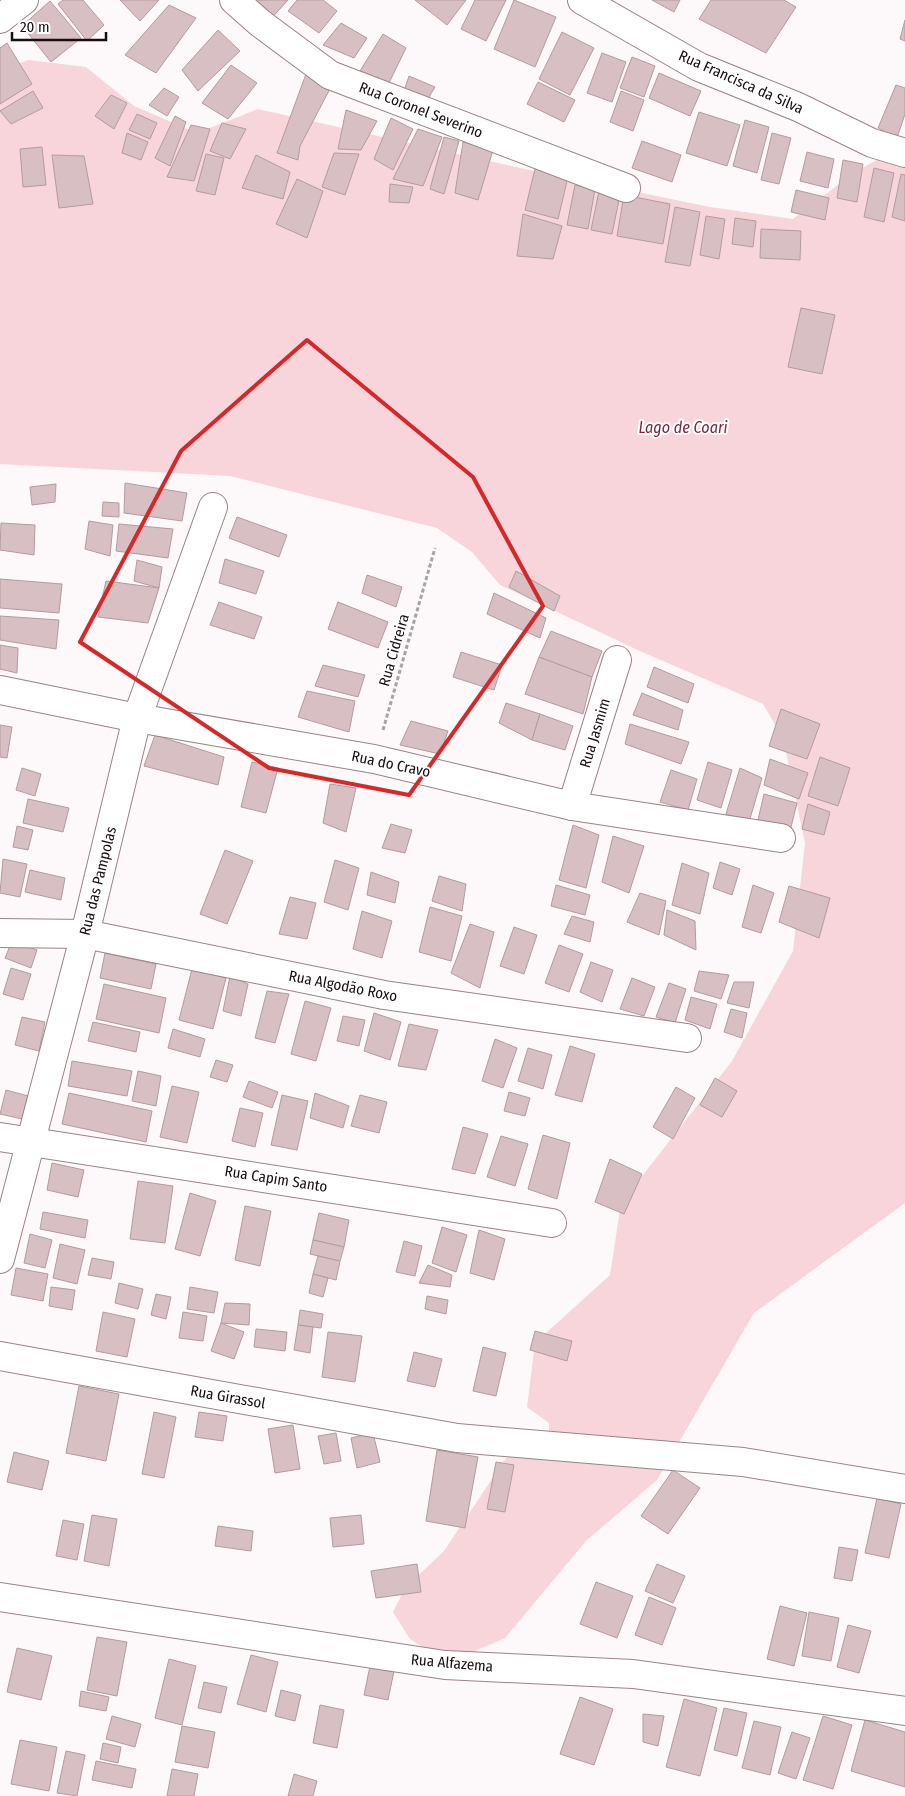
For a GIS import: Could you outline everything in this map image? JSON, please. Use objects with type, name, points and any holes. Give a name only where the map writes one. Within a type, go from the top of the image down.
[{"type":"street","points":[[1,18],[24,0]]},
{"type":"street","name":"Rua Coronel Severino","points":[[234,0],[260,23],[330,75],[626,188]]},
{"type":"street","name":"Rua Francisca da Silva","points":[[582,0],[699,68],[798,107],[872,143],[905,152]]},
{"type":"street","name":"Rua das Pampolas","points":[[0,1259],[33,1140],[137,718],[213,507]]},
{"type":"street","name":"Rua Jasmim","points":[[572,806],[617,660]]},
{"type":"street","name":"Rua do Cravo","points":[[0,690],[137,718],[374,759],[572,806],[781,838]]},
{"type":"street","name":"Rua Algodão Roxo","points":[[0,933],[85,934],[384,995],[687,1038]]},
{"type":"street","name":"Rua Capim Santo","points":[[0,1136],[552,1223]]},
{"type":"street","name":"Rua Girassol","points":[[0,1356],[457,1438],[743,1462],[905,1489]]},
{"type":"street","name":"Rua Alfazema","points":[[0,1596],[445,1665],[633,1674],[905,1711]]},
{"type":"path","name":"Rua Cidreira","points":[[374,759],[435,548]]},
{"type":"highlighted area","points":[[307,340],[473,477],[543,606],[409,795],[269,768],[80,642],[181,451]]},
{"type":"water","name":"Lago de Coari","points":[[28,60],[86,67],[134,106],[197,133],[258,109],[520,168],[710,207],[793,219],[855,172],[891,152],[905,159],[905,1203],[754,1313],[657,1480],[586,1541],[505,1638],[448,1663],[410,1639],[393,1612],[405,1588],[444,1551],[506,1458],[549,1446],[549,1423],[527,1407],[535,1343],[610,1275],[621,1203],[732,1061],[793,951],[805,843],[783,738],[763,704],[642,652],[500,585],[472,552],[437,528],[230,476],[0,464],[0,71]]},
{"type":"building","points":[[63,0],[83,0],[104,25],[87,41],[58,4]]},
{"type":"building","points":[[120,0],[159,0],[140,21]]},
{"type":"building","points":[[246,0],[288,0],[269,21]]},
{"type":"building","points":[[297,0],[323,0],[337,11],[319,33],[288,11]]},
{"type":"building","points":[[415,0],[466,0],[447,25]]},
{"type":"building","points":[[475,0],[506,0],[486,41],[461,29]]},
{"type":"building","points":[[514,0],[556,17],[535,67],[494,49]]},
{"type":"building","points":[[652,0],[680,0],[674,12]]},
{"type":"building","points":[[711,0],[784,0],[796,7],[766,53],[699,19]]},
{"type":"building","points":[[50,1],[81,38],[51,62],[22,26]]},
{"type":"building","points":[[169,5],[196,18],[156,73],[125,55]]},
{"type":"building","points":[[905,20],[905,41],[900,39]]},
{"type":"building","points":[[341,23],[367,38],[354,58],[323,45]]},
{"type":"building","points":[[218,30],[240,51],[198,91],[182,70]]},
{"type":"building","points":[[562,32],[594,48],[570,95],[539,79]]},
{"type":"building","points":[[383,34],[406,48],[387,87],[360,71]]},
{"type":"building","points":[[7,43],[32,84],[0,104],[0,48]]},
{"type":"building","points":[[602,53],[626,62],[612,102],[587,93]]},
{"type":"building","points":[[632,57],[655,66],[644,97],[620,88]]},
{"type":"building","points":[[231,65],[257,83],[228,119],[202,103]]},
{"type":"building","points":[[659,73],[701,91],[690,116],[649,98]]},
{"type":"building","points":[[306,74],[332,85],[300,146],[298,160],[277,153]]},
{"type":"building","points":[[409,76],[435,87],[426,102],[402,97]]},
{"type":"building","points":[[538,82],[575,100],[564,122],[527,104]]},
{"type":"building","points":[[896,85],[905,88],[905,114],[897,138],[878,128]]},
{"type":"building","points":[[164,88],[179,97],[167,116],[149,105]]},
{"type":"building","points":[[33,91],[43,108],[11,124],[0,111]]},
{"type":"building","points":[[621,91],[644,100],[633,131],[610,122]]},
{"type":"building","points":[[111,95],[127,103],[114,129],[95,116]]},
{"type":"building","points":[[346,110],[377,121],[361,150],[338,149]]},
{"type":"building","points":[[699,112],[740,125],[727,166],[686,153]]},
{"type":"building","points":[[137,114],[157,123],[150,139],[129,130]]},
{"type":"building","points":[[175,116],[186,122],[170,166],[155,158]]},
{"type":"building","points":[[391,118],[413,129],[393,170],[374,159]]},
{"type":"building","points":[[745,120],[769,127],[757,173],[733,166]]},
{"type":"building","points":[[222,123],[246,129],[230,159],[210,151]]},
{"type":"building","points":[[191,125],[210,129],[194,181],[167,177]]},
{"type":"building","points":[[418,129],[442,137],[423,186],[393,179]]},
{"type":"building","points":[[127,133],[148,142],[141,160],[122,153]]},
{"type":"building","points":[[772,133],[791,138],[779,184],[761,180]]},
{"type":"building","points":[[444,137],[459,141],[444,194],[430,189]]},
{"type":"building","points":[[642,141],[681,155],[672,182],[632,168]]},
{"type":"building","points":[[463,142],[493,150],[478,200],[455,193]]},
{"type":"building","points":[[42,147],[46,185],[23,187],[20,149]]},
{"type":"building","points":[[807,152],[834,159],[828,188],[800,181]]},
{"type":"building","points":[[334,153],[359,154],[345,195],[322,187]]},
{"type":"building","points":[[206,154],[224,158],[215,195],[196,191]]},
{"type":"building","points":[[52,155],[84,156],[93,204],[59,208]]},
{"type":"building","points":[[256,155],[290,172],[283,199],[242,188]]},
{"type":"building","points":[[843,160],[863,164],[857,202],[837,198]]},
{"type":"building","points":[[874,168],[894,173],[884,222],[864,217]]},
{"type":"building","points":[[535,169],[568,177],[558,219],[525,210]]},
{"type":"building","points":[[901,174],[905,175],[905,221],[892,217]]},
{"type":"building","points":[[297,179],[323,191],[307,238],[276,224]]},
{"type":"building","points":[[390,184],[413,187],[409,203],[389,202]]},
{"type":"building","points":[[575,185],[595,189],[588,229],[567,225]]},
{"type":"building","points":[[796,190],[829,198],[825,220],[791,212]]},
{"type":"building","points":[[599,191],[620,195],[612,234],[591,230]]},
{"type":"building","points":[[624,195],[670,204],[663,244],[617,236]]},
{"type":"building","points":[[675,207],[700,212],[690,266],[665,262]]},
{"type":"building","points":[[523,214],[562,226],[553,259],[517,256]]},
{"type":"building","points":[[706,216],[725,219],[719,259],[700,255]]},
{"type":"building","points":[[735,218],[756,221],[753,247],[732,244]]},
{"type":"building","points":[[761,229],[801,231],[800,260],[760,258]]},
{"type":"building","points":[[801,308],[835,315],[822,374],[788,367]]},
{"type":"building","points":[[125,483],[187,493],[182,521],[124,513]]},
{"type":"building","points":[[56,484],[55,502],[32,505],[30,487]]},
{"type":"building","points":[[103,502],[119,503],[119,517],[102,516]]},
{"type":"building","points":[[237,517],[287,535],[279,557],[229,538]]},
{"type":"building","points":[[89,521],[113,525],[110,556],[85,549]]},
{"type":"building","points":[[1,523],[35,525],[34,555],[0,550]]},
{"type":"building","points":[[119,524],[173,529],[168,558],[116,551]]},
{"type":"building","points":[[225,559],[264,571],[256,594],[219,583]]},
{"type":"building","points":[[137,560],[162,567],[159,588],[134,581]]},
{"type":"building","points":[[516,571],[560,596],[554,611],[509,587]]},
{"type":"building","points":[[367,575],[402,587],[396,607],[362,593]]},
{"type":"building","points":[[0,579],[62,584],[59,613],[0,608]]},
{"type":"building","points":[[106,581],[159,588],[148,623],[98,617]]},
{"type":"building","points":[[494,593],[546,618],[540,638],[487,614]]},
{"type":"building","points":[[219,602],[262,617],[254,639],[210,625]]},
{"type":"building","points":[[338,602],[388,622],[378,648],[328,629]]},
{"type":"building","points":[[0,616],[59,620],[56,649],[0,640]]},
{"type":"building","points":[[551,631],[602,651],[592,677],[539,657]]},
{"type":"building","points":[[0,645],[18,648],[17,673],[0,669]]},
{"type":"building","points":[[461,652],[502,665],[494,690],[453,677]]},
{"type":"building","points":[[539,657],[592,677],[583,714],[525,694]]},
{"type":"building","points":[[323,665],[365,675],[358,697],[315,686]]},
{"type":"building","points":[[654,667],[694,684],[688,703],[647,687]]},
{"type":"building","points":[[307,691],[355,701],[349,732],[298,717]]},
{"type":"building","points":[[642,693],[683,710],[678,730],[633,715]]},
{"type":"building","points":[[506,703],[540,714],[532,740],[499,723]]},
{"type":"building","points":[[781,709],[820,724],[807,759],[769,746]]},
{"type":"building","points":[[540,714],[573,726],[565,750],[532,740]]},
{"type":"building","points":[[411,721],[448,731],[440,754],[400,745]]},
{"type":"building","points":[[630,724],[689,742],[681,764],[625,744]]},
{"type":"building","points":[[0,725],[12,727],[7,758],[0,757]]},
{"type":"building","points":[[155,735],[224,757],[218,785],[144,766]]},
{"type":"building","points":[[820,757],[850,768],[838,806],[808,796]]},
{"type":"building","points":[[770,759],[808,773],[799,799],[764,785]]},
{"type":"building","points":[[252,762],[278,768],[266,813],[241,807]]},
{"type":"building","points":[[708,762],[732,770],[721,808],[697,800]]},
{"type":"building","points":[[22,768],[41,774],[35,796],[16,790]]},
{"type":"building","points":[[740,768],[762,778],[749,822],[726,814]]},
{"type":"building","points":[[671,770],[697,779],[688,810],[660,802]]},
{"type":"building","points":[[330,784],[356,788],[346,832],[323,823]]},
{"type":"building","points":[[764,794],[797,803],[790,831],[758,820]]},
{"type":"building","points":[[28,799],[69,808],[63,832],[23,823]]},
{"type":"building","points":[[808,804],[830,812],[824,835],[802,829]]},
{"type":"building","points":[[391,824],[412,830],[405,853],[382,848]]},
{"type":"building","points":[[573,825],[599,835],[586,888],[559,880]]},
{"type":"building","points":[[17,826],[33,830],[28,850],[13,847]]},
{"type":"building","points":[[613,836],[644,846],[629,893],[602,882]]},
{"type":"building","points":[[225,850],[253,861],[227,924],[200,914]]},
{"type":"building","points":[[3,859],[27,864],[20,897],[0,893]]},
{"type":"building","points":[[335,860],[359,868],[348,910],[324,902]]},
{"type":"building","points":[[720,862],[740,869],[732,895],[713,888]]},
{"type":"building","points":[[682,863],[709,873],[700,914],[672,905]]},
{"type":"building","points":[[30,870],[65,878],[61,900],[25,892]]},
{"type":"building","points":[[371,872],[399,882],[395,903],[367,895]]},
{"type":"building","points":[[439,876],[466,884],[462,911],[432,901]]},
{"type":"building","points":[[556,885],[590,895],[585,915],[551,906]]},
{"type":"building","points":[[753,885],[774,893],[761,933],[742,927]]},
{"type":"building","points":[[789,886],[830,898],[819,938],[779,922]]},
{"type":"building","points":[[640,893],[666,901],[659,935],[627,922]]},
{"type":"building","points":[[290,897],[316,903],[307,939],[279,934]]},
{"type":"building","points":[[430,907],[462,916],[451,961],[419,952]]},
{"type":"building","points":[[667,910],[695,921],[696,950],[664,935]]},
{"type":"building","points":[[362,911],[392,921],[382,958],[353,949]]},
{"type":"building","points":[[572,916],[594,922],[590,942],[564,934]]},
{"type":"building","points":[[470,924],[494,932],[480,988],[451,973]]},
{"type":"building","points":[[514,927],[537,935],[524,974],[500,966]]},
{"type":"building","points":[[12,941],[37,950],[31,968],[5,958]]},
{"type":"building","points":[[559,945],[583,954],[569,992],[545,983]]},
{"type":"building","points":[[105,953],[156,964],[151,989],[100,978]]},
{"type":"building","points":[[591,962],[613,970],[602,1002],[580,992]]},
{"type":"building","points":[[11,968],[31,974],[23,1000],[3,994]]},
{"type":"building","points":[[192,969],[226,978],[213,1029],[179,1020]]},
{"type":"building","points":[[699,971],[729,975],[721,999],[694,991]]},
{"type":"building","points":[[230,976],[248,984],[241,1016],[223,1011]]},
{"type":"building","points":[[632,978],[655,987],[644,1016],[620,1009]]},
{"type":"building","points":[[734,982],[754,982],[749,1008],[727,1003]]},
{"type":"building","points":[[669,983],[686,989],[675,1023],[656,1017]]},
{"type":"building","points":[[104,984],[166,998],[159,1033],[96,1019]]},
{"type":"building","points":[[267,991],[289,994],[275,1043],[255,1038]]},
{"type":"building","points":[[691,997],[717,1004],[710,1029],[685,1020]]},
{"type":"building","points":[[305,1001],[331,1008],[316,1061],[291,1054]]},
{"type":"building","points":[[731,1009],[747,1013],[742,1038],[724,1032]]},
{"type":"building","points":[[374,1013],[401,1022],[390,1060],[364,1051]]},
{"type":"building","points":[[343,1016],[365,1020],[359,1046],[337,1041]]},
{"type":"building","points":[[22,1017],[45,1022],[39,1051],[15,1045]]},
{"type":"building","points":[[93,1022],[140,1032],[136,1052],[88,1041]]},
{"type":"building","points":[[409,1024],[438,1030],[426,1070],[398,1066]]},
{"type":"building","points":[[173,1029],[205,1039],[200,1057],[168,1048]]},
{"type":"building","points":[[495,1039],[517,1048],[503,1088],[482,1081]]},
{"type":"building","points":[[570,1046],[595,1054],[582,1102],[555,1095]]},
{"type":"building","points":[[528,1048],[552,1055],[543,1089],[518,1081]]},
{"type":"building","points":[[216,1060],[233,1065],[227,1082],[210,1077]]},
{"type":"building","points":[[72,1061],[132,1071],[127,1096],[68,1086]]},
{"type":"building","points":[[138,1071],[161,1076],[156,1106],[132,1101]]},
{"type":"building","points":[[715,1078],[737,1091],[722,1117],[700,1105]]},
{"type":"building","points":[[249,1081],[278,1092],[272,1108],[243,1097]]},
{"type":"building","points":[[172,1086],[199,1092],[187,1143],[160,1137]]},
{"type":"building","points":[[676,1087],[695,1098],[673,1139],[653,1127]]},
{"type":"building","points":[[6,1090],[28,1096],[22,1119],[0,1114]]},
{"type":"building","points":[[509,1092],[530,1098],[525,1116],[504,1111]]},
{"type":"building","points":[[69,1093],[152,1111],[146,1142],[62,1124]]},
{"type":"building","points":[[315,1093],[349,1106],[343,1128],[310,1118]]},
{"type":"building","points":[[282,1095],[308,1101],[297,1150],[271,1145]]},
{"type":"building","points":[[360,1095],[387,1102],[379,1133],[351,1126]]},
{"type":"building","points":[[240,1108],[263,1113],[255,1147],[232,1141]]},
{"type":"building","points":[[463,1127],[488,1134],[475,1174],[452,1169]]},
{"type":"building","points":[[543,1135],[570,1143],[557,1199],[528,1189]]},
{"type":"building","points":[[501,1136],[528,1144],[515,1186],[487,1177]]},
{"type":"building","points":[[610,1159],[642,1174],[624,1214],[595,1202]]},
{"type":"building","points":[[52,1163],[84,1170],[78,1197],[47,1190]]},
{"type":"building","points":[[138,1181],[173,1186],[165,1243],[130,1239]]},
{"type":"building","points":[[190,1193],[216,1201],[200,1256],[175,1249]]},
{"type":"building","points":[[245,1206],[271,1211],[260,1266],[235,1260]]},
{"type":"building","points":[[43,1212],[88,1220],[85,1238],[40,1229]]},
{"type":"building","points":[[319,1213],[349,1220],[344,1247],[313,1240]]},
{"type":"building","points":[[442,1227],[467,1235],[456,1272],[432,1263]]},
{"type":"building","points":[[479,1230],[505,1239],[494,1280],[470,1273]]},
{"type":"building","points":[[30,1234],[52,1240],[45,1268],[24,1263]]},
{"type":"building","points":[[313,1240],[344,1247],[340,1261],[310,1254]]},
{"type":"building","points":[[404,1241],[422,1246],[415,1276],[396,1272]]},
{"type":"building","points":[[60,1244],[85,1250],[77,1284],[53,1278]]},
{"type":"building","points":[[318,1256],[340,1261],[336,1280],[313,1274]]},
{"type":"building","points":[[92,1258],[114,1262],[111,1279],[88,1275]]},
{"type":"building","points":[[428,1265],[452,1275],[450,1287],[419,1283]]},
{"type":"building","points":[[16,1268],[48,1274],[43,1301],[11,1295]]},
{"type":"building","points":[[313,1274],[328,1278],[323,1297],[309,1293]]},
{"type":"building","points":[[119,1283],[143,1289],[138,1309],[115,1303]]},
{"type":"building","points":[[51,1287],[75,1290],[72,1310],[49,1306]]},
{"type":"building","points":[[190,1287],[218,1292],[214,1313],[187,1309]]},
{"type":"building","points":[[156,1294],[171,1297],[166,1319],[151,1315]]},
{"type":"building","points":[[427,1296],[448,1300],[446,1314],[425,1309]]},
{"type":"building","points":[[225,1303],[250,1304],[249,1325],[221,1323]]},
{"type":"building","points":[[300,1310],[323,1314],[321,1328],[298,1325]]},
{"type":"building","points":[[103,1312],[135,1319],[127,1357],[96,1351]]},
{"type":"building","points":[[183,1312],[207,1316],[203,1341],[179,1338]]},
{"type":"building","points":[[221,1323],[244,1332],[234,1359],[211,1351]]},
{"type":"building","points":[[298,1325],[313,1327],[310,1353],[294,1350]]},
{"type":"building","points":[[256,1329],[287,1332],[285,1351],[254,1347]]},
{"type":"building","points":[[535,1331],[572,1341],[567,1361],[530,1350]]},
{"type":"building","points":[[328,1332],[362,1336],[355,1382],[322,1377]]},
{"type":"building","points":[[483,1347],[506,1353],[496,1396],[473,1391]]},
{"type":"building","points":[[414,1352],[442,1359],[435,1387],[407,1381]]},
{"type":"building","points":[[79,1386],[119,1394],[106,1461],[66,1453]]},
{"type":"building","points":[[154,1412],[176,1417],[164,1478],[142,1474]]},
{"type":"building","points":[[199,1412],[227,1416],[223,1441],[195,1437]]},
{"type":"building","points":[[293,1425],[300,1469],[275,1473],[268,1429]]},
{"type":"building","points":[[336,1433],[341,1461],[324,1464],[318,1436]]},
{"type":"building","points":[[373,1433],[380,1462],[357,1468],[351,1438]]},
{"type":"building","points":[[437,1450],[478,1457],[465,1528],[426,1521]]},
{"type":"building","points":[[14,1452],[49,1461],[42,1490],[7,1482]]},
{"type":"building","points":[[496,1462],[514,1465],[505,1512],[487,1509]]},
{"type":"building","points":[[673,1470],[700,1488],[668,1534],[641,1516]]},
{"type":"building","points":[[877,1498],[901,1504],[889,1558],[865,1553]]},
{"type":"building","points":[[92,1515],[117,1519],[109,1566],[84,1561]]},
{"type":"building","points":[[361,1515],[364,1544],[333,1547],[330,1518]]},
{"type":"building","points":[[63,1520],[84,1524],[77,1560],[56,1556]]},
{"type":"building","points":[[218,1526],[253,1531],[251,1551],[215,1546]]},
{"type":"building","points":[[839,1547],[858,1550],[852,1581],[834,1578]]},
{"type":"building","points":[[417,1564],[421,1592],[376,1598],[371,1571]]},
{"type":"building","points":[[657,1564],[685,1576],[673,1603],[645,1591]]},
{"type":"building","points":[[596,1582],[633,1596],[617,1638],[580,1624]]},
{"type":"building","points":[[649,1597],[676,1608],[662,1645],[635,1635]]},
{"type":"building","points":[[780,1606],[807,1613],[794,1666],[767,1659]]},
{"type":"building","points":[[809,1612],[839,1618],[831,1661],[802,1656]]},
{"type":"building","points":[[848,1625],[871,1631],[859,1673],[837,1667]]},
{"type":"building","points":[[97,1637],[127,1642],[117,1696],[87,1690]]},
{"type":"building","points":[[17,1648],[52,1656],[41,1700],[7,1692]]},
{"type":"building","points":[[251,1655],[278,1662],[266,1712],[237,1704]]},
{"type":"building","points":[[169,1659],[196,1666],[182,1725],[155,1718]]},
{"type":"building","points":[[370,1666],[394,1671],[388,1700],[364,1695]]},
{"type":"building","points":[[204,1682],[227,1687],[221,1713],[198,1708]]},
{"type":"building","points":[[281,1690],[301,1695],[295,1721],[275,1716]]},
{"type":"building","points":[[81,1691],[109,1697],[106,1711],[79,1706]]},
{"type":"building","points":[[580,1697],[613,1709],[594,1765],[560,1754]]},
{"type":"building","points":[[684,1699],[717,1708],[700,1776],[666,1767]]},
{"type":"building","points":[[320,1705],[344,1710],[337,1748],[313,1743]]},
{"type":"building","points":[[724,1708],[747,1713],[737,1756],[714,1750]]},
{"type":"building","points":[[643,1714],[664,1716],[658,1746],[643,1742]]},
{"type":"building","points":[[112,1716],[141,1724],[135,1747],[106,1739]]},
{"type":"building","points":[[823,1716],[852,1725],[833,1789],[803,1780]]},
{"type":"building","points":[[865,1720],[905,1732],[905,1787],[851,1771]]},
{"type":"building","points":[[754,1721],[781,1727],[770,1775],[742,1768]]},
{"type":"building","points":[[182,1726],[215,1732],[208,1768],[175,1762]]},
{"type":"building","points":[[792,1732],[810,1738],[796,1779],[778,1773]]},
{"type":"building","points":[[20,1740],[57,1747],[49,1791],[11,1784]]},
{"type":"building","points":[[103,1743],[121,1747],[118,1763],[100,1759]]},
{"type":"building","points":[[66,1751],[85,1755],[77,1796],[57,1793]]},
{"type":"building","points":[[96,1761],[136,1769],[132,1788],[92,1780]]},
{"type":"building","points":[[172,1769],[198,1774],[194,1796],[167,1796]]},
{"type":"building","points":[[294,1774],[317,1781],[313,1796],[288,1796]]}]
